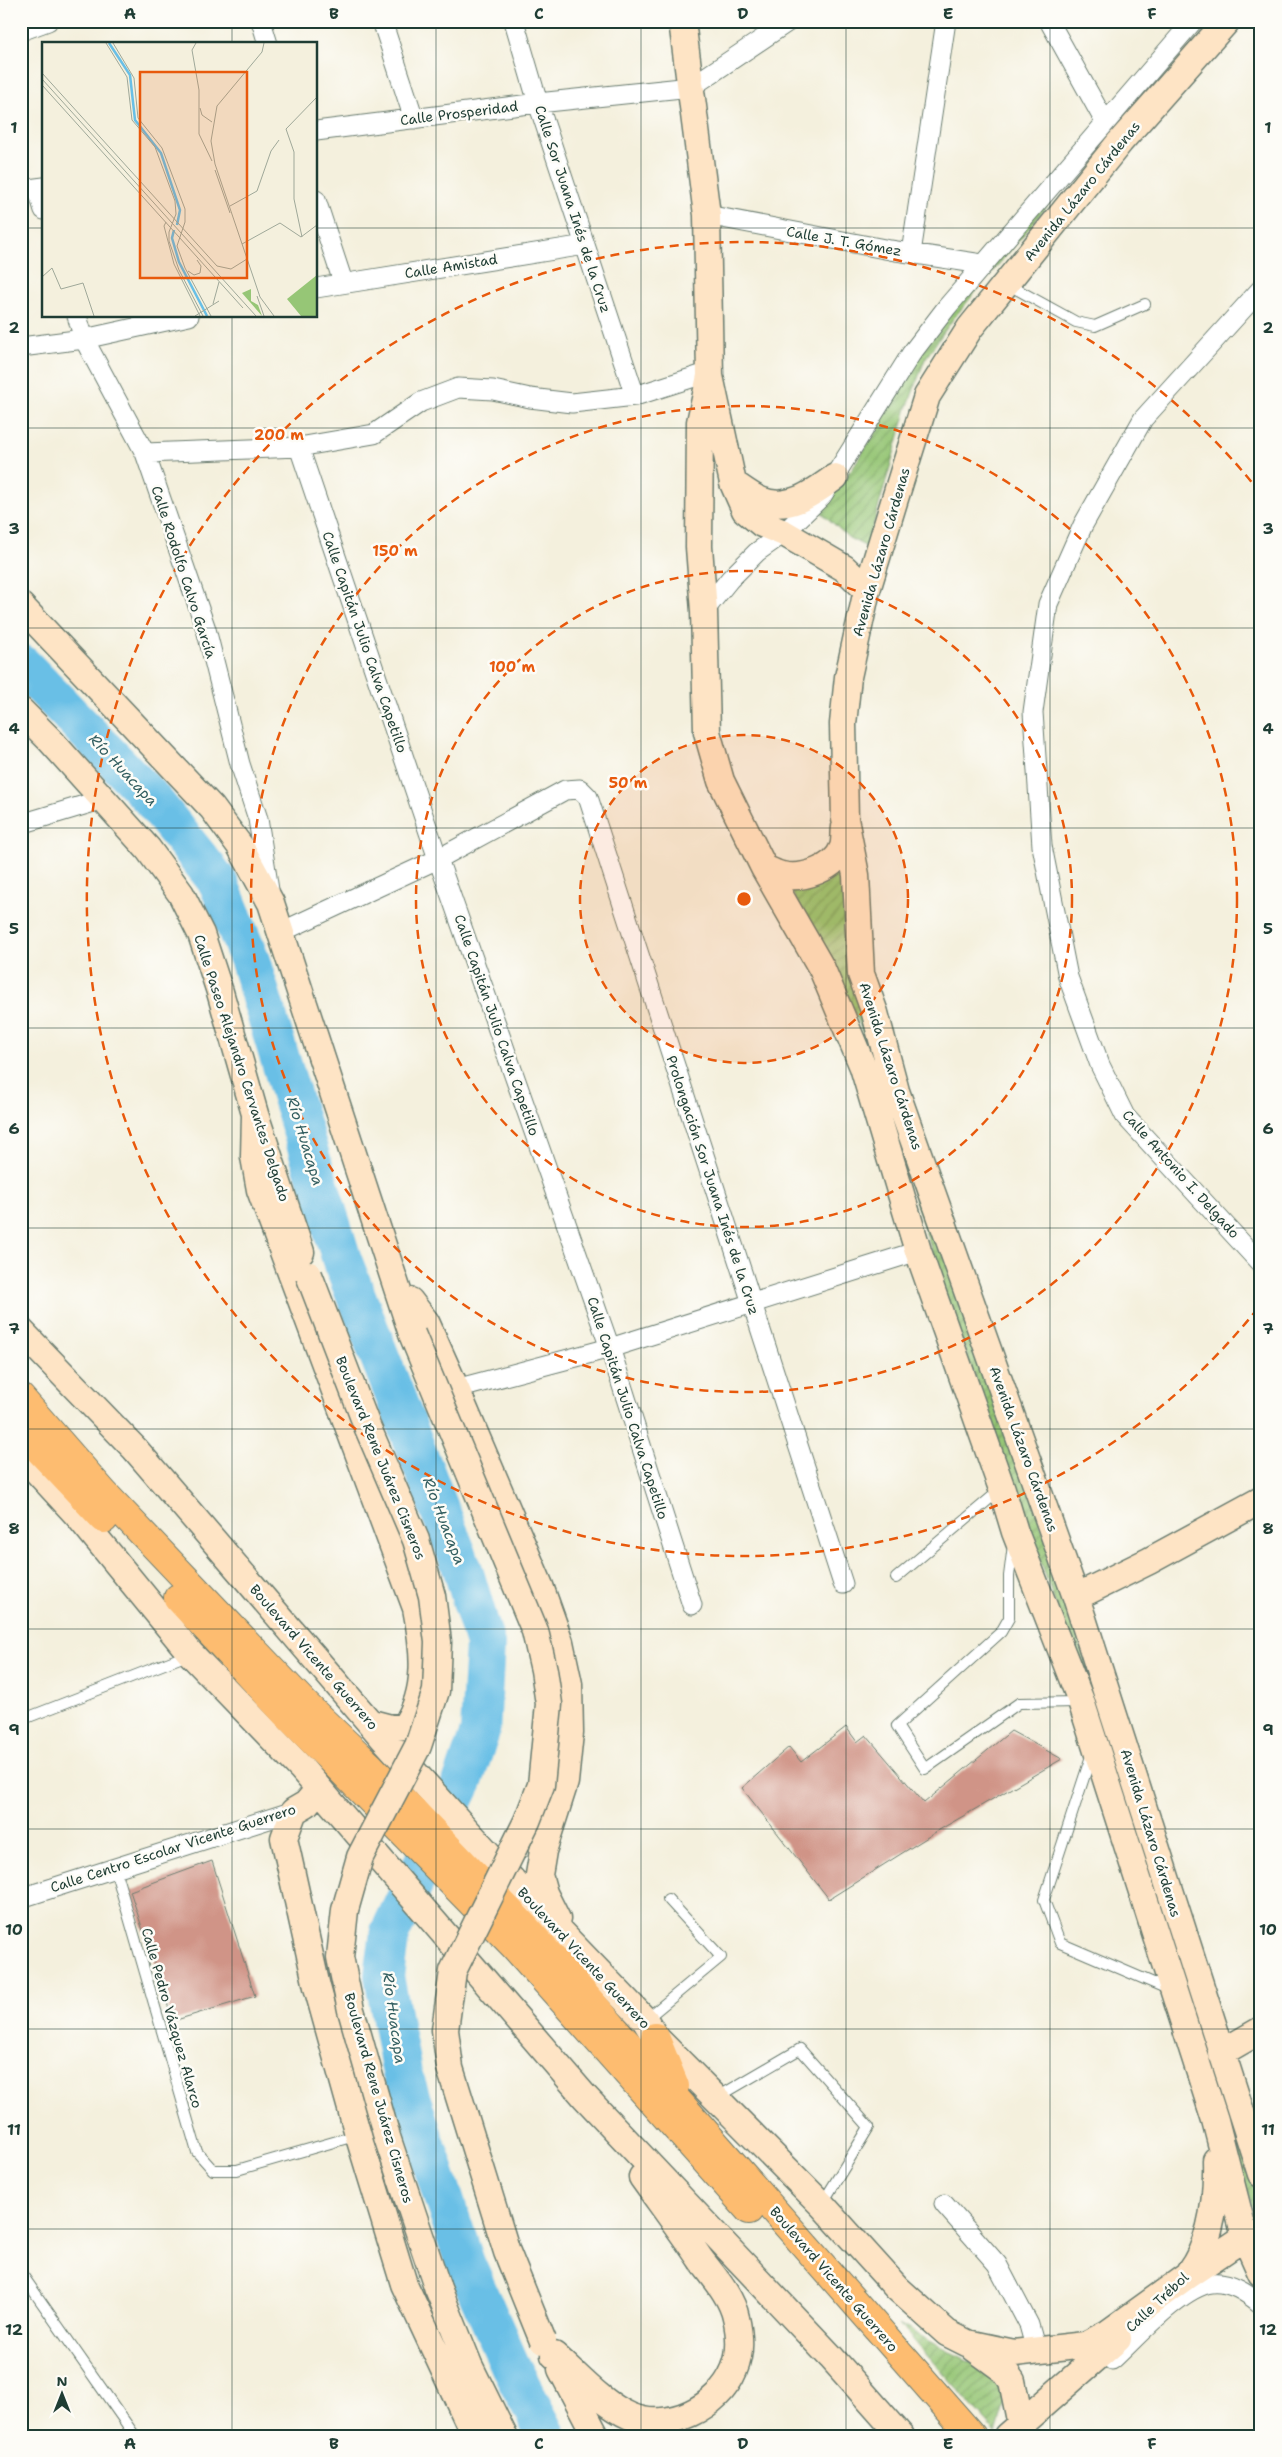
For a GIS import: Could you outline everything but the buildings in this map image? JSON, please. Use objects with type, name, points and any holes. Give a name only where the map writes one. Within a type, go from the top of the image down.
[{"type":"highway","name":"Boulevard Vicente Guerrero","points":[[21,1398],[111,1500],[305,1704],[364,1777]]},
{"type":"highway","name":"Boulevard Vicente Guerrero","points":[[21,1431],[225,1649],[527,1929],[684,2106],[960,2431]]},
{"type":"highway","points":[[21,1453],[68,1483]]},
{"type":"highway","name":"Boulevard Vicente Guerrero","points":[[527,1929],[960,2431]]},
{"type":"highway","points":[[650,2028],[684,2106]]},
{"type":"main road","points":[[682,21],[707,215],[710,374],[719,408],[726,457],[733,483],[745,510],[762,524],[784,534],[844,568],[867,590]]},
{"type":"main road","name":"Avenida Lázaro Cárdenas","points":[[1227,21],[1120,142],[970,328],[927,396],[867,590],[848,677],[843,724],[845,819],[856,875],[861,974],[875,1013],[896,1091],[1076,1597],[1261,2174]]},
{"type":"main road","name":"Avenida Lázaro Cárdenas","points":[[710,374],[700,422],[699,547],[704,611],[707,732],[721,781],[764,868],[822,969],[863,1067],[918,1251],[1002,1489],[1015,1532],[1081,1702],[1215,2120]]},
{"type":"main road","points":[[733,483],[761,500],[783,503],[804,499],[835,478]]},
{"type":"main road","points":[[21,606],[212,808],[240,846],[271,903],[412,1334],[535,1631],[549,1704],[541,1785],[527,1822],[453,1970],[445,2030],[450,2068],[507,2252],[548,2348],[596,2436]]},
{"type":"main road","name":"Calle Paseo Alejandro Cervantes Delgado","points":[[21,711],[148,849],[181,894],[201,934],[220,992],[255,1114],[309,1275]]},
{"type":"main road","points":[[764,868],[782,875],[802,876],[821,869],[836,860],[843,846],[845,819]]},
{"type":"main road","points":[[255,1114],[254,1156],[260,1190],[416,1608],[422,1639],[422,1680],[415,1711],[405,1726],[378,1731]]},
{"type":"main road","name":"Boulevard Rene Juárez Cisneros","points":[[309,1275],[367,1426],[416,1540],[432,1596],[438,1642],[436,1691],[418,1746],[360,1858],[345,1910],[340,1957],[350,2010],[387,2137],[437,2286],[469,2365],[504,2436]]},
{"type":"main road","points":[[395,1279],[426,1322],[540,1586],[562,1650],[568,1684],[570,1733],[565,1782],[543,1850],[539,1874],[544,1893],[564,1935]]},
{"type":"main road","name":"Boulevard Vicente Guerrero","points":[[21,1331],[135,1449],[378,1731],[527,1929],[564,1935],[715,2098],[822,2205],[897,2288],[947,2333],[967,2344],[1014,2353],[1085,2345],[1101,2337],[1186,2276],[1253,2236]]},
{"type":"main road","points":[[21,1453],[78,1517],[191,1654],[319,1789],[584,2097],[831,2357],[901,2436]]},
{"type":"main road","points":[[1076,1597],[1149,1561],[1261,1500]]},
{"type":"main road","name":"Calle Centro Escolar Vicente Guerrero","points":[[294,1811],[306,1804],[319,1789]]},
{"type":"main road","points":[[294,1811],[284,1838],[317,1987],[358,2134],[404,2284],[475,2436]]},
{"type":"main road","points":[[1221,2053],[1261,2030]]},
{"type":"main road","points":[[548,2348],[606,2400],[630,2416],[648,2422],[674,2420],[695,2411],[717,2396],[734,2370],[740,2344],[736,2316],[721,2287],[584,2097]]},
{"type":"main road","points":[[1215,2120],[1253,2236],[1261,2273]]},
{"type":"main road","name":"Calle Trébol","points":[[1019,2432],[1186,2276],[1197,2262],[1211,2221],[1216,2173],[1215,2120]]},
{"type":"main road","points":[[967,2344],[1004,2370],[1012,2381],[1019,2432]]},
{"type":"street","points":[[21,30],[48,21]]},
{"type":"street","points":[[261,21],[267,42]]},
{"type":"street","points":[[382,21],[414,119]]},
{"type":"street","name":"Calle Sor Juana Inés de la Cruz","points":[[514,21],[538,103],[635,396]]},
{"type":"street","points":[[691,87],[790,21]]},
{"type":"street","points":[[911,253],[946,21]]},
{"type":"street","points":[[1049,21],[1105,122]]},
{"type":"street","name":"Avenida Lázaro Cárdenas","points":[[704,611],[730,578],[757,552],[784,534],[822,496],[911,354],[982,264],[1193,21]]},
{"type":"street","name":"Calle Prosperidad","points":[[318,131],[538,103],[691,87]]},
{"type":"street","points":[[34,188],[42,206]]},
{"type":"street","points":[[318,206],[343,282]]},
{"type":"street","name":"Calle J. T. Gómez","points":[[707,215],[911,253],[982,264]]},
{"type":"street","name":"Calle Amistad","points":[[318,288],[343,282],[585,245]]},
{"type":"street","name":"Calle Antonio I. Delgado","points":[[1261,289],[1143,419],[1083,525],[1048,604],[1033,712],[1044,856],[1068,977],[1100,1065],[1126,1116],[1261,1264]]},
{"type":"street","name":"Calle Rodolfo Calvo García","points":[[78,318],[84,339],[145,454],[206,629],[240,764],[258,819],[271,903]]},
{"type":"street","points":[[21,347],[84,339],[180,318]]},
{"type":"street","points":[[145,454],[299,447],[374,434],[421,402],[458,388],[493,390],[530,398],[572,403],[635,396],[710,374]]},
{"type":"street","name":"Calle Capitán Julio Calva Capetillo","points":[[299,447],[438,859],[610,1348],[692,1605]]},
{"type":"street","name":"Prolongación Sor Juana Inés de la Cruz","points":[[438,859],[565,790],[580,789],[588,797],[751,1305],[843,1584]]},
{"type":"street","points":[[21,824],[104,799]]},
{"type":"street","points":[[281,932],[438,859]]},
{"type":"street","points":[[456,1389],[610,1348],[918,1251]]},
{"type":"street","name":"Calle Centro Escolar Vicente Guerrero","points":[[21,1898],[294,1811]]},
{"type":"street","points":[[944,2204],[998,2264],[1029,2325],[1036,2350]]},
{"type":"street","name":"Calle Trébol","points":[[1019,2432],[1178,2299],[1194,2288],[1212,2283],[1228,2285],[1246,2292],[1261,2304]]},
{"type":"lane","points":[[1007,284],[1076,322],[1095,326],[1145,304]]},
{"type":"lane","points":[[896,1578],[1002,1489]]},
{"type":"lane","points":[[1015,1532],[1009,1576],[1009,1618],[1001,1632],[897,1726],[925,1769],[1019,1703],[1081,1702]]},
{"type":"lane","points":[[21,1720],[191,1654]]},
{"type":"lane","points":[[1095,1745],[1044,1900],[1060,1943],[1173,1992]]},
{"type":"lane","name":"Calle Pedro Vázquez Alarco","points":[[115,1869],[197,2152],[213,2170],[236,2170],[358,2134]]},
{"type":"lane","points":[[650,2028],[721,1957],[668,1898]]},
{"type":"lane","points":[[715,2098],[800,2049],[870,2127],[822,2205]]},
{"type":"lane","points":[[21,2273],[135,2436]]},
{"type":"green space","points":[[1116,118],[1059,192],[953,319],[925,359],[907,408],[867,547],[849,538],[820,511],[853,467],[880,425],[903,375],[929,339]]},
{"type":"green space","points":[[841,866],[848,941],[1069,1610],[1261,2205],[1261,2224],[1259,2225],[1106,1746],[948,1302],[859,1023],[838,975],[787,884]]},
{"type":"green space","points":[[899,2324],[948,2351],[987,2369],[1006,2391],[1004,2407],[996,2433]]},
{"type":"waterway","name":"Río Huacapa","points":[[21,664],[150,797],[218,882],[250,961],[342,1260],[463,1570],[485,1644],[480,1732],[463,1781],[390,1932],[384,1976],[402,2073],[465,2263],[510,2365],[547,2436]]}]
